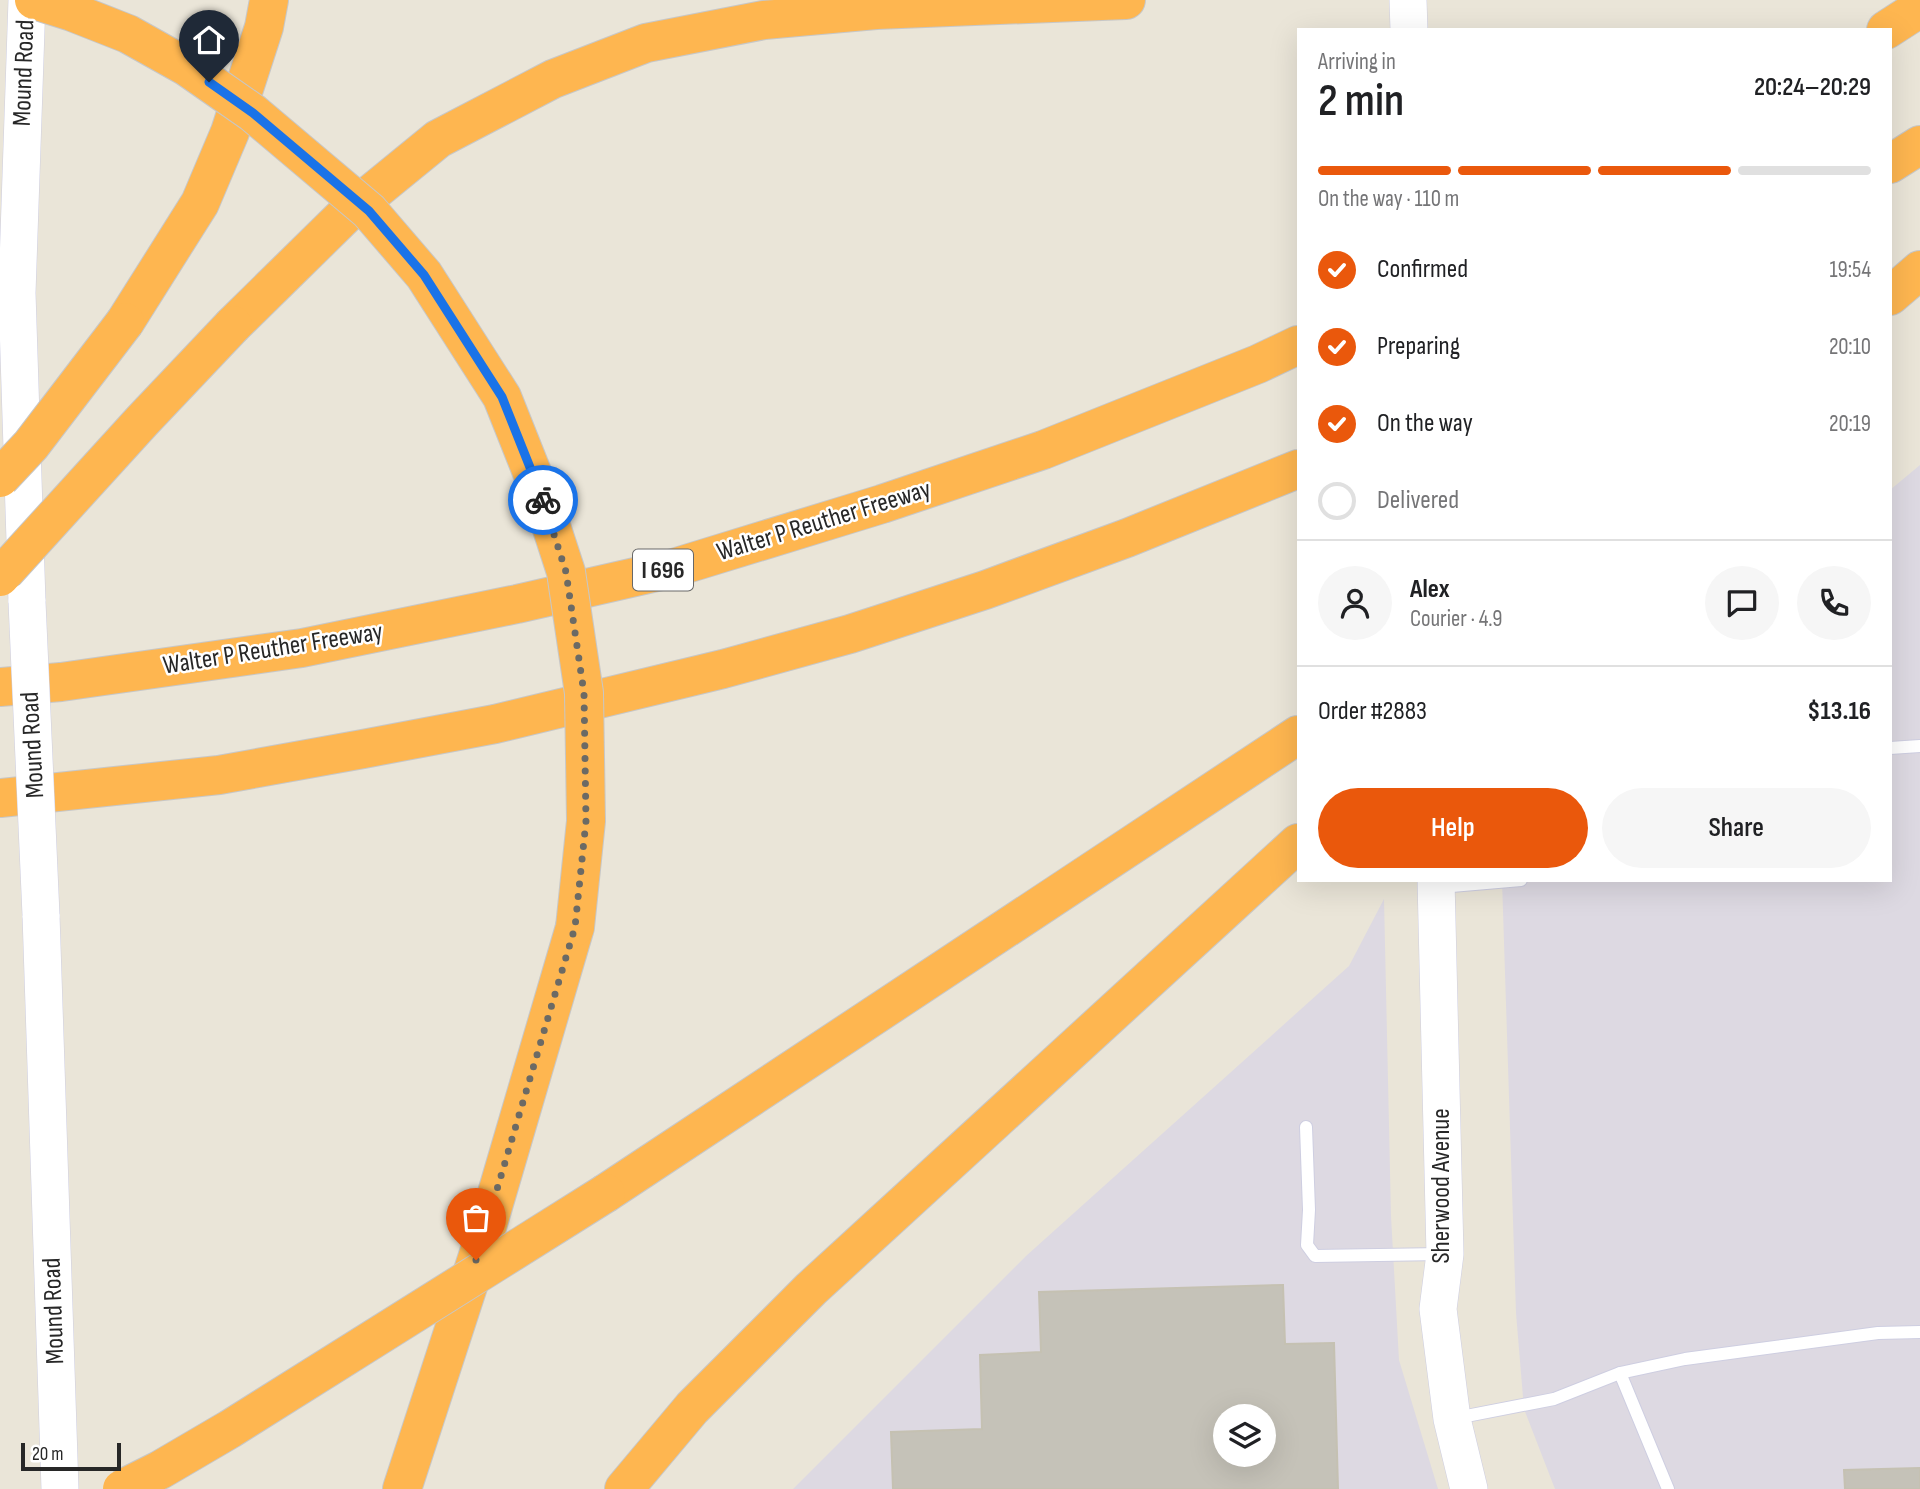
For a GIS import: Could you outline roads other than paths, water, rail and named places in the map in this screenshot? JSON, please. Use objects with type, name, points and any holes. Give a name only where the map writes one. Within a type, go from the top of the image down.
[{"type":"highway","points":[[34,0],[128,34],[187,67],[253,113],[369,211],[424,275],[502,397],[541,495],[566,572],[584,693],[586,821],[575,927],[485,1234],[402,1489]]},
{"type":"highway","points":[[0,478],[31,445],[125,323],[200,203],[230,132],[264,27],[269,0]]},
{"type":"highway","points":[[0,577],[233,325],[345,215],[438,139],[553,79],[646,43],[764,20],[851,12],[1126,0]]},
{"type":"highway","points":[[1889,28],[1920,8]]},
{"type":"highway","points":[[1892,163],[1920,145]]},
{"type":"highway","points":[[1892,294],[1920,270]]},
{"type":"highway","name":"Walter P Reuther Freeway","points":[[0,687],[61,682],[302,648],[517,604],[670,569],[882,504],[1044,450],[1258,364],[1297,345]]},
{"type":"highway","points":[[0,798],[219,775],[495,724],[723,670],[850,634],[985,590],[1140,533],[1297,469]]},
{"type":"highway","points":[[122,1489],[230,1429],[606,1193],[1297,736]]},
{"type":"highway","points":[[624,1489],[692,1408],[811,1289],[1297,844]]},
{"type":"street","name":"Mound Road","points":[[27,0],[17,293],[60,1489]]},
{"type":"street","points":[[1408,0],[1409,28]]},
{"type":"street","name":"Sherwood Avenue","points":[[1436,884],[1445,1254],[1438,1309],[1452,1419],[1469,1489]]},
{"type":"lane","points":[[1892,748],[1920,746]]},
{"type":"lane","points":[[1436,884],[1478,882]]},
{"type":"lane","points":[[1306,1127],[1309,1210],[1307,1245],[1315,1256],[1445,1254]]},
{"type":"lane","points":[[1452,1419],[1554,1399],[1620,1373],[1685,1359],[1878,1333],[1920,1332]]},
{"type":"lane","points":[[1620,1373],[1668,1489]]}]
